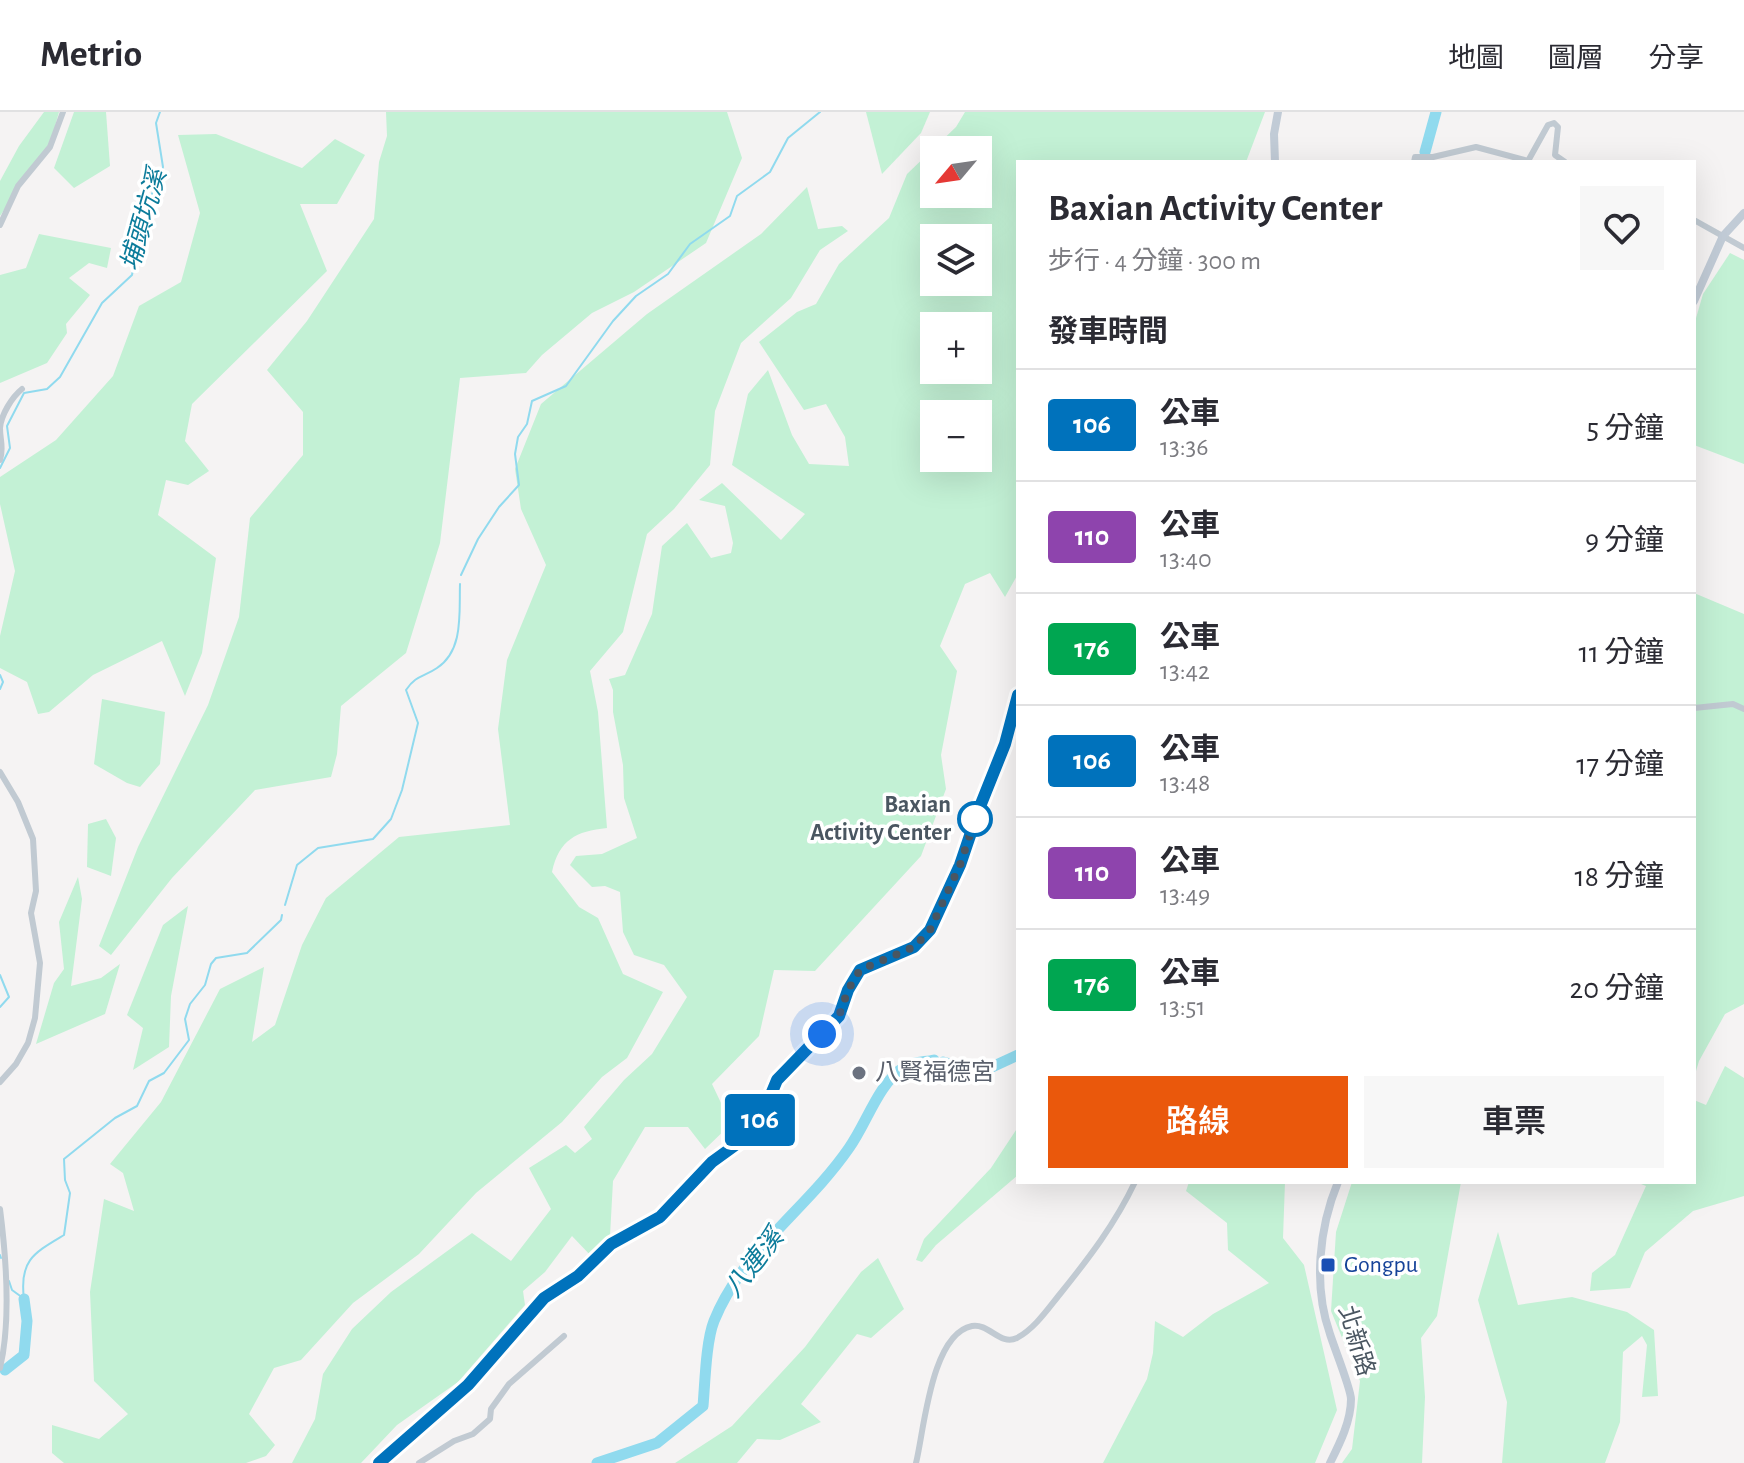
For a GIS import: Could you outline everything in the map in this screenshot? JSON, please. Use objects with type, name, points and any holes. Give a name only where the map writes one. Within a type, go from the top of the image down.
[{"type":"street","points":[[0,225],[18,186],[50,147],[63,112]]},
{"type":"street","points":[[1275,160],[1274,134],[1278,112]]},
{"type":"street","points":[[1529,160],[1548,125],[1554,123],[1558,127],[1555,155],[1562,160]]},
{"type":"street","points":[[1414,160],[1415,157],[1433,160],[1476,147],[1524,160]]},
{"type":"street","points":[[1696,297],[1723,236],[1744,213]]},
{"type":"street","points":[[1696,221],[1744,248]]},
{"type":"street","points":[[0,460],[3,451],[0,425],[13,396],[22,389]]},
{"type":"street","points":[[379,1463],[468,1385],[544,1298],[578,1276],[611,1244],[660,1217],[712,1162],[752,1133],[777,1080],[839,1016],[848,990],[860,970],[914,947],[930,930],[960,865],[1005,744],[1016,703]]},
{"type":"street","points":[[1696,708],[1733,704],[1744,709]]},
{"type":"street","points":[[0,772],[18,802],[33,839],[36,891],[31,913],[40,963],[35,1018],[28,1043],[16,1064],[0,1082]]},
{"type":"street","points":[[916,1463],[933,1377],[950,1343],[964,1329],[975,1325],[1002,1339],[1014,1340],[1034,1326],[1099,1247],[1134,1184]]},
{"type":"street","name":"北新路","points":[[1330,1463],[1350,1416],[1352,1394],[1327,1327],[1322,1292],[1321,1243],[1327,1209],[1337,1184]]},
{"type":"street","points":[[0,1209],[5,1252],[0,1368]]},
{"type":"street","points":[[419,1463],[454,1441],[473,1434],[490,1419],[495,1402],[509,1384],[564,1336]]},
{"type":"green space","points":[[44,112],[59,112],[48,151],[0,216],[0,181],[19,146]]},
{"type":"green space","points":[[74,112],[106,112],[110,166],[74,188],[54,168]]},
{"type":"green space","points":[[386,112],[727,112],[742,158],[706,243],[634,292],[592,313],[542,355],[526,373],[460,378],[440,543],[406,653],[341,706],[337,754],[331,777],[255,790],[172,878],[111,955],[99,946],[138,847],[208,705],[239,617],[250,518],[303,455],[303,412],[267,370],[307,321],[374,219],[379,162],[387,136]]},
{"type":"green space","points":[[866,112],[930,112],[921,133],[882,174]]},
{"type":"green space","points":[[965,112],[1265,112],[1247,160],[1016,160],[1016,578],[1005,597],[990,573],[965,584],[940,646],[957,671],[941,755],[946,789],[921,856],[815,971],[774,970],[759,1036],[712,1084],[731,1124],[705,1149],[688,1127],[645,1127],[613,1181],[610,1236],[592,1257],[572,1236],[545,1272],[523,1291],[525,1305],[458,1382],[397,1425],[361,1463],[292,1463],[315,1419],[323,1374],[352,1329],[391,1292],[472,1233],[511,1261],[551,1209],[529,1168],[566,1145],[575,1153],[592,1139],[584,1127],[624,1080],[652,1054],[687,997],[664,965],[634,955],[623,932],[620,892],[605,886],[592,887],[570,865],[576,856],[602,854],[637,838],[624,798],[623,765],[609,679],[625,675],[652,614],[662,546],[687,523],[711,558],[731,553],[733,543],[725,506],[699,500],[722,483],[781,540],[805,514],[732,465],[748,394],[768,370],[792,435],[809,464],[849,466],[845,437],[826,404],[804,410],[759,342],[797,312],[816,304],[839,264],[889,218],[907,174],[920,162],[920,208],[992,208],[992,136],[947,136]]},
{"type":"green space","points":[[216,134],[302,168],[335,139],[365,155],[337,204],[300,204],[327,271],[192,404],[185,441],[209,471],[188,485],[166,480],[158,515],[216,558],[202,653],[185,696],[162,641],[93,675],[49,712],[38,714],[27,682],[0,668],[0,636],[15,571],[0,504],[0,477],[56,440],[113,376],[139,306],[181,282],[200,213],[178,135]]},
{"type":"green space","points":[[807,187],[818,229],[842,226],[848,231],[820,250],[791,298],[741,343],[715,411],[710,465],[674,509],[647,534],[623,632],[590,671],[598,712],[607,828],[570,839],[559,852],[552,872],[579,907],[598,918],[623,974],[663,992],[627,1058],[602,1077],[562,1122],[476,1193],[419,1254],[353,1303],[301,1360],[274,1368],[249,1414],[275,1445],[266,1456],[246,1463],[64,1463],[52,1453],[52,1425],[99,1439],[128,1414],[94,1381],[90,1292],[104,1199],[134,1211],[123,1173],[110,1164],[161,1102],[220,989],[264,967],[252,1042],[275,1025],[302,945],[326,898],[399,837],[510,825],[498,729],[507,660],[546,565],[521,509],[515,469],[541,404],[647,314],[761,234]]},
{"type":"green space","points":[[39,234],[111,248],[107,268],[89,263],[69,278],[90,295],[66,324],[67,333],[47,363],[0,383],[0,275],[26,268]]},
{"type":"green space","points":[[1730,253],[1744,260],[1744,464],[1696,446],[1696,318],[1703,294]]},
{"type":"green space","points":[[1696,594],[1744,614],[1744,1004],[1725,1014],[1696,1071]]},
{"type":"green space","points":[[102,699],[165,712],[160,764],[140,787],[94,764]]},
{"type":"green space","points":[[106,819],[116,838],[111,876],[87,867],[88,824]]},
{"type":"green space","points":[[78,877],[82,899],[71,986],[101,978],[120,964],[105,1014],[36,1044],[54,983],[64,969],[59,922]]},
{"type":"green space","points":[[188,906],[171,996],[169,1047],[133,1070],[143,1028],[127,1015],[163,925]]},
{"type":"green space","points":[[1725,1066],[1744,1078],[1744,1196],[1693,1211],[1645,1252],[1630,1288],[1590,1291],[1592,1273],[1615,1255],[1646,1186],[1641,1184],[1696,1184],[1696,1101],[1706,1105]]},
{"type":"green space","points":[[1016,1130],[1016,1177],[936,1245],[922,1262],[916,1260],[924,1239],[991,1168]]},
{"type":"green space","points":[[1188,1184],[1285,1184],[1283,1238],[1304,1265],[1337,1410],[1315,1463],[1103,1463],[1147,1379],[1155,1321],[1183,1337],[1213,1314],[1269,1283],[1228,1250],[1227,1223],[1186,1191]]},
{"type":"green space","points":[[1351,1184],[1461,1184],[1437,1316],[1421,1338],[1425,1397],[1422,1463],[1342,1463],[1352,1449],[1360,1381],[1331,1311],[1336,1232]]},
{"type":"green space","points":[[1498,1232],[1518,1305],[1572,1297],[1627,1312],[1654,1330],[1658,1396],[1642,1397],[1647,1345],[1642,1336],[1623,1352],[1620,1422],[1605,1463],[1502,1463],[1507,1402],[1478,1300]]},
{"type":"green space","points":[[878,1258],[904,1309],[871,1338],[857,1334],[801,1404],[821,1422],[780,1440],[757,1439],[737,1463],[675,1463],[732,1426],[805,1347],[861,1272]]},
{"type":"waterway","name":"埔頭坑溪","points":[[0,468],[10,448],[7,426],[24,393],[47,389],[60,377],[102,303],[132,275],[143,216],[163,167],[156,123],[160,112]]},
{"type":"waterway","points":[[461,575],[478,539],[499,507],[519,485],[515,454],[532,401],[566,386],[613,321],[636,296],[668,274],[690,244],[730,216],[737,196],[770,172],[788,138],[820,112]]},
{"type":"waterway","name":"八連溪","points":[[1425,152],[1436,112]]},
{"type":"waterway","points":[[285,905],[297,865],[318,848],[373,839],[391,819],[402,790],[418,723],[406,690],[417,679],[437,668],[452,651],[458,630],[460,584]]},
{"type":"waterway","name":"埔頭坑溪","points":[[0,675],[3,682],[0,689]]},
{"type":"waterway","points":[[24,1299],[24,1275],[31,1259],[64,1235],[70,1193],[65,1180],[64,1159],[115,1118],[137,1106],[149,1081],[164,1073],[189,1040],[185,1019],[190,1004],[205,985],[216,958],[247,953],[281,920],[282,915]]},
{"type":"waterway","name":"埔頭坑溪","points":[[0,975],[9,997],[0,1007]]},
{"type":"waterway","name":"八連溪","points":[[943,1062],[979,1073],[1016,1056]]},
{"type":"waterway","name":"八連溪","points":[[597,1463],[657,1443],[703,1406],[711,1329],[741,1273],[832,1170],[895,1074],[910,1064],[934,1060]]},
{"type":"waterway","name":"埔頭坑溪","points":[[9,1281],[12,1290],[23,1298]]},
{"type":"waterway","name":"埔頭坑溪","points":[[5,1370],[24,1355],[27,1321],[24,1299]]},
{"type":"bus line","name":"106","points":[[379,1463],[454,1399],[493,1359],[544,1298],[578,1276],[611,1244],[660,1217],[719,1155],[752,1133],[777,1080],[839,1016],[848,990],[860,970],[914,947],[930,930],[960,865],[1005,744],[1016,698]]},
{"type":"place","name":"Baxian Activity Center","points":[[975,819]]},
{"type":"place","name":"八賢福德宮","points":[[859,1073]]},
{"type":"place","name":"Gongpu","points":[[1328,1265]]},
{"type":"route","points":[[822,1034],[839,1016],[848,990],[860,970],[914,947],[930,930],[960,865],[975,819]]}]
